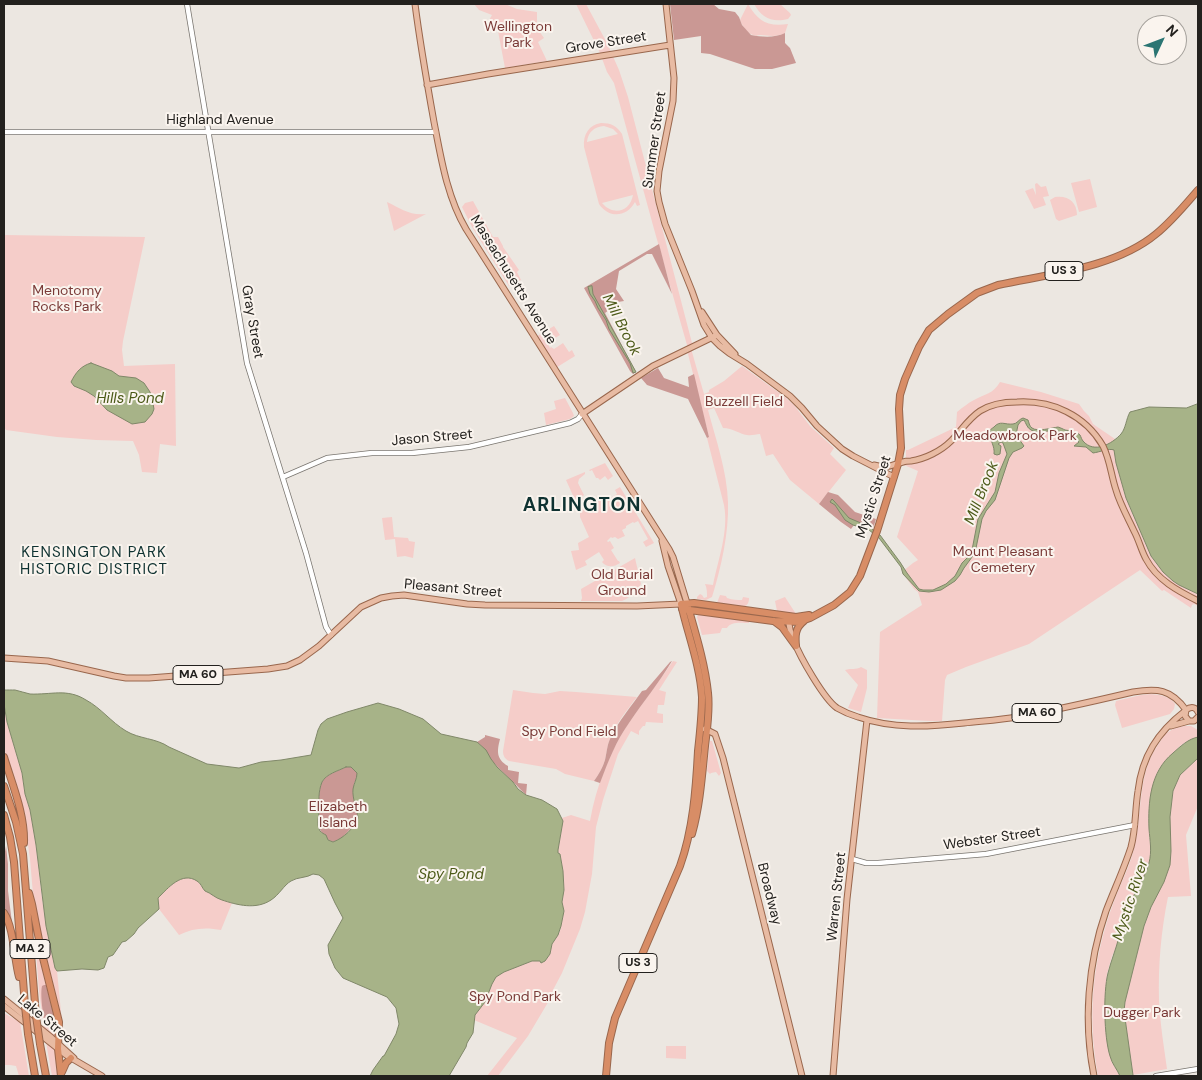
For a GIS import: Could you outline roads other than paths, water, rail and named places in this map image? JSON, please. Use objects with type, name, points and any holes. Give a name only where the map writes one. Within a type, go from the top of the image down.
[{"type":"highway","name":"Mystic Street","points":[[683,606],[752,614],[799,622],[810,618],[840,600],[854,586],[860,576],[876,534],[898,464],[901,448],[899,409],[901,390],[922,339],[929,330],[972,296],[992,286],[1095,264],[1125,253],[1157,233],[1198,190]]},
{"type":"highway","name":"Massachusetts Avenue","points":[[606,1076],[610,1035],[617,1012],[691,838],[699,803],[703,728],[708,707],[707,687],[701,656],[683,606]]},
{"type":"highway","name":"Mystic Street","points":[[752,614],[773,621],[801,617],[822,611]]},
{"type":"highway","points":[[796,646],[796,631],[800,624],[810,618]]},
{"type":"highway","name":"MA 60","points":[[773,621],[782,627],[796,646]]},
{"type":"highway","points":[[4,756],[18,801],[23,826],[23,854]]},
{"type":"highway","name":"MA 2","points":[[4,786],[16,822],[23,854],[36,1016],[46,1076]]},
{"type":"highway","name":"MA 2","points":[[4,815],[15,868],[23,991],[35,1076]]},
{"type":"highway","points":[[26,882],[59,1022],[58,1046],[61,1076]]},
{"type":"highway","points":[[4,913],[10,926],[16,965],[23,991]]},
{"type":"highway","points":[[61,1076],[66,1063],[73,1059]]},
{"type":"main road","name":"Massachusetts Avenue","points":[[415,4],[441,157],[458,214],[672,557],[683,606]]},
{"type":"main road","name":"Summer Street","points":[[666,4],[674,78],[673,101],[659,171],[657,191],[665,224],[697,303],[715,336],[747,364],[794,400],[820,430],[852,456],[894,477]]},
{"type":"main road","name":"Grove Street","points":[[428,85],[670,45]]},
{"type":"main road","points":[[582,414],[653,366],[715,336]]},
{"type":"main road","name":"Summer Street","points":[[862,461],[887,467],[904,461],[922,458],[941,449],[950,442],[967,422],[976,415],[989,407],[1004,402],[1025,401],[1062,409],[1083,423],[1101,444],[1122,506],[1150,565],[1167,583],[1198,601]]},
{"type":"main road","name":"Pleasant Street","points":[[4,659],[39,660],[110,676],[140,679],[220,674],[287,666],[294,664],[307,655],[361,607],[375,600],[395,595],[485,605],[683,606]]},
{"type":"main road","name":"MA 60","points":[[788,619],[796,646],[829,700],[836,707],[867,720],[885,724],[918,727],[987,721],[1027,715],[1150,690],[1171,694],[1178,699],[1186,710],[1185,718],[1190,721]]},
{"type":"main road","points":[[1094,1076],[1089,1026],[1089,994],[1093,963],[1106,912],[1130,851],[1143,765],[1159,736],[1190,707],[1197,710]]},
{"type":"main road","points":[[1166,729],[1176,724],[1198,719]]},
{"type":"main road","name":"Warren Street","points":[[833,1076],[841,969],[867,720]]},
{"type":"main road","name":"Broadway","points":[[703,728],[715,734],[722,754],[802,1076]]},
{"type":"main road","name":"Lake Street","points":[[4,999],[73,1059],[102,1076]]},
{"type":"main road","name":"Lake Street","points":[[4,1008],[58,1046]]},
{"type":"street","name":"Gray Street","points":[[187,4],[247,363],[312,573],[326,627],[331,635]]},
{"type":"street","name":"Highland Avenue","points":[[4,132],[436,132]]},
{"type":"street","name":"Jason Street","points":[[283,477],[327,458],[372,453],[412,453],[469,447],[570,423],[578,419],[582,414]]},
{"type":"street","name":"Webster Street","points":[[852,859],[866,863],[878,863],[986,854],[1135,825]]},
{"type":"street","points":[[1156,1076],[1198,1069]]},
{"type":"water","points":[[592,286],[593,294],[636,372],[633,373],[630,363],[590,294],[588,287]]},
{"type":"water","name":"Hills Pond","points":[[91,363],[112,371],[119,376],[136,378],[144,383],[150,392],[154,409],[145,422],[132,424],[107,410],[94,396],[74,386],[71,382],[77,372]]},
{"type":"water","points":[[1198,404],[1198,594],[1173,581],[1163,572],[1151,556],[1126,498],[1114,450],[1093,453],[1086,447],[1074,446],[1079,442],[1064,433],[1031,430],[1024,420],[1018,425],[1016,435],[1024,446],[1013,452],[1009,458],[995,500],[982,519],[975,553],[955,581],[941,590],[919,591],[903,574],[901,567],[879,538],[869,530],[853,525],[845,520],[835,505],[830,502],[832,499],[849,518],[868,526],[880,535],[919,589],[933,590],[946,584],[955,576],[962,563],[970,555],[978,519],[995,492],[999,473],[1007,454],[1001,442],[998,444],[1001,446],[1000,454],[994,454],[990,431],[996,425],[1001,423],[1014,424],[1023,418],[1028,420],[1032,428],[1037,430],[1058,427],[1074,431],[1080,435],[1087,445],[1097,447],[1108,444],[1121,434],[1130,412],[1149,407],[1186,408]]},
{"type":"water","name":"Spy Pond","points":[[4,690],[15,690],[30,694],[72,694],[91,703],[131,734],[159,742],[207,764],[239,768],[261,762],[311,755],[318,730],[327,719],[378,703],[423,719],[441,734],[477,742],[486,750],[497,767],[518,789],[526,795],[542,800],[557,809],[563,821],[558,853],[560,854],[563,871],[564,890],[562,902],[564,911],[561,926],[552,944],[550,954],[541,963],[540,961],[532,961],[496,977],[485,1002],[475,1015],[473,1033],[449,1076],[370,1076],[396,1034],[399,1024],[396,1008],[387,997],[343,978],[335,968],[329,954],[328,945],[343,918],[324,879],[319,875],[313,874],[293,880],[271,900],[253,906],[240,905],[220,899],[205,891],[197,881],[191,878],[181,879],[158,898],[159,909],[134,934],[122,942],[113,955],[108,957],[104,968],[98,970],[57,971],[46,926],[30,810],[4,704]],"holes":[[[346,767],[351,767],[357,773],[353,792],[358,818],[348,832],[333,842],[328,840],[319,828],[320,789],[326,777]]]},
{"type":"water","points":[[1198,737],[1198,758],[1180,775],[1173,791],[1170,817],[1170,865],[1144,926],[1125,1002],[1124,1011],[1133,1075],[1120,1076],[1111,1059],[1106,1038],[1105,1003],[1108,973],[1129,906],[1149,863],[1151,850],[1149,808],[1155,778],[1159,769],[1173,753],[1188,741]]},
{"type":"district","name":"ARLINGTON","points":[[582,506]]},
{"type":"district","name":"KENSINGTON PARK HISTORIC DISTRICT","points":[[94,562]]},
{"type":"park label","name":"Wellington Park","points":[[518,36]]},
{"type":"park label","name":"Menotomy Rocks Park","points":[[67,300]]},
{"type":"park label","name":"Buzzell Field","points":[[744,402]]},
{"type":"park label","name":"Meadowbrook Park","points":[[1015,436]]},
{"type":"park label","name":"Mount Pleasant Cemetery","points":[[1003,560]]},
{"type":"park label","name":"Old Burial Ground","points":[[622,584]]},
{"type":"park label","name":"Spy Pond Field","points":[[569,732]]},
{"type":"park label","name":"Elizabeth Island","points":[[338,816]]},
{"type":"park label","name":"Spy Pond Park","points":[[515,997]]},
{"type":"park label","name":"Dugger Park","points":[[1142,1013]]},
{"type":"water label","name":"Mill Brook","points":[[621,325]]},
{"type":"water label","name":"Mill Brook","points":[[982,493]]},
{"type":"water label","name":"Mystic River","points":[[1131,900]]}]
